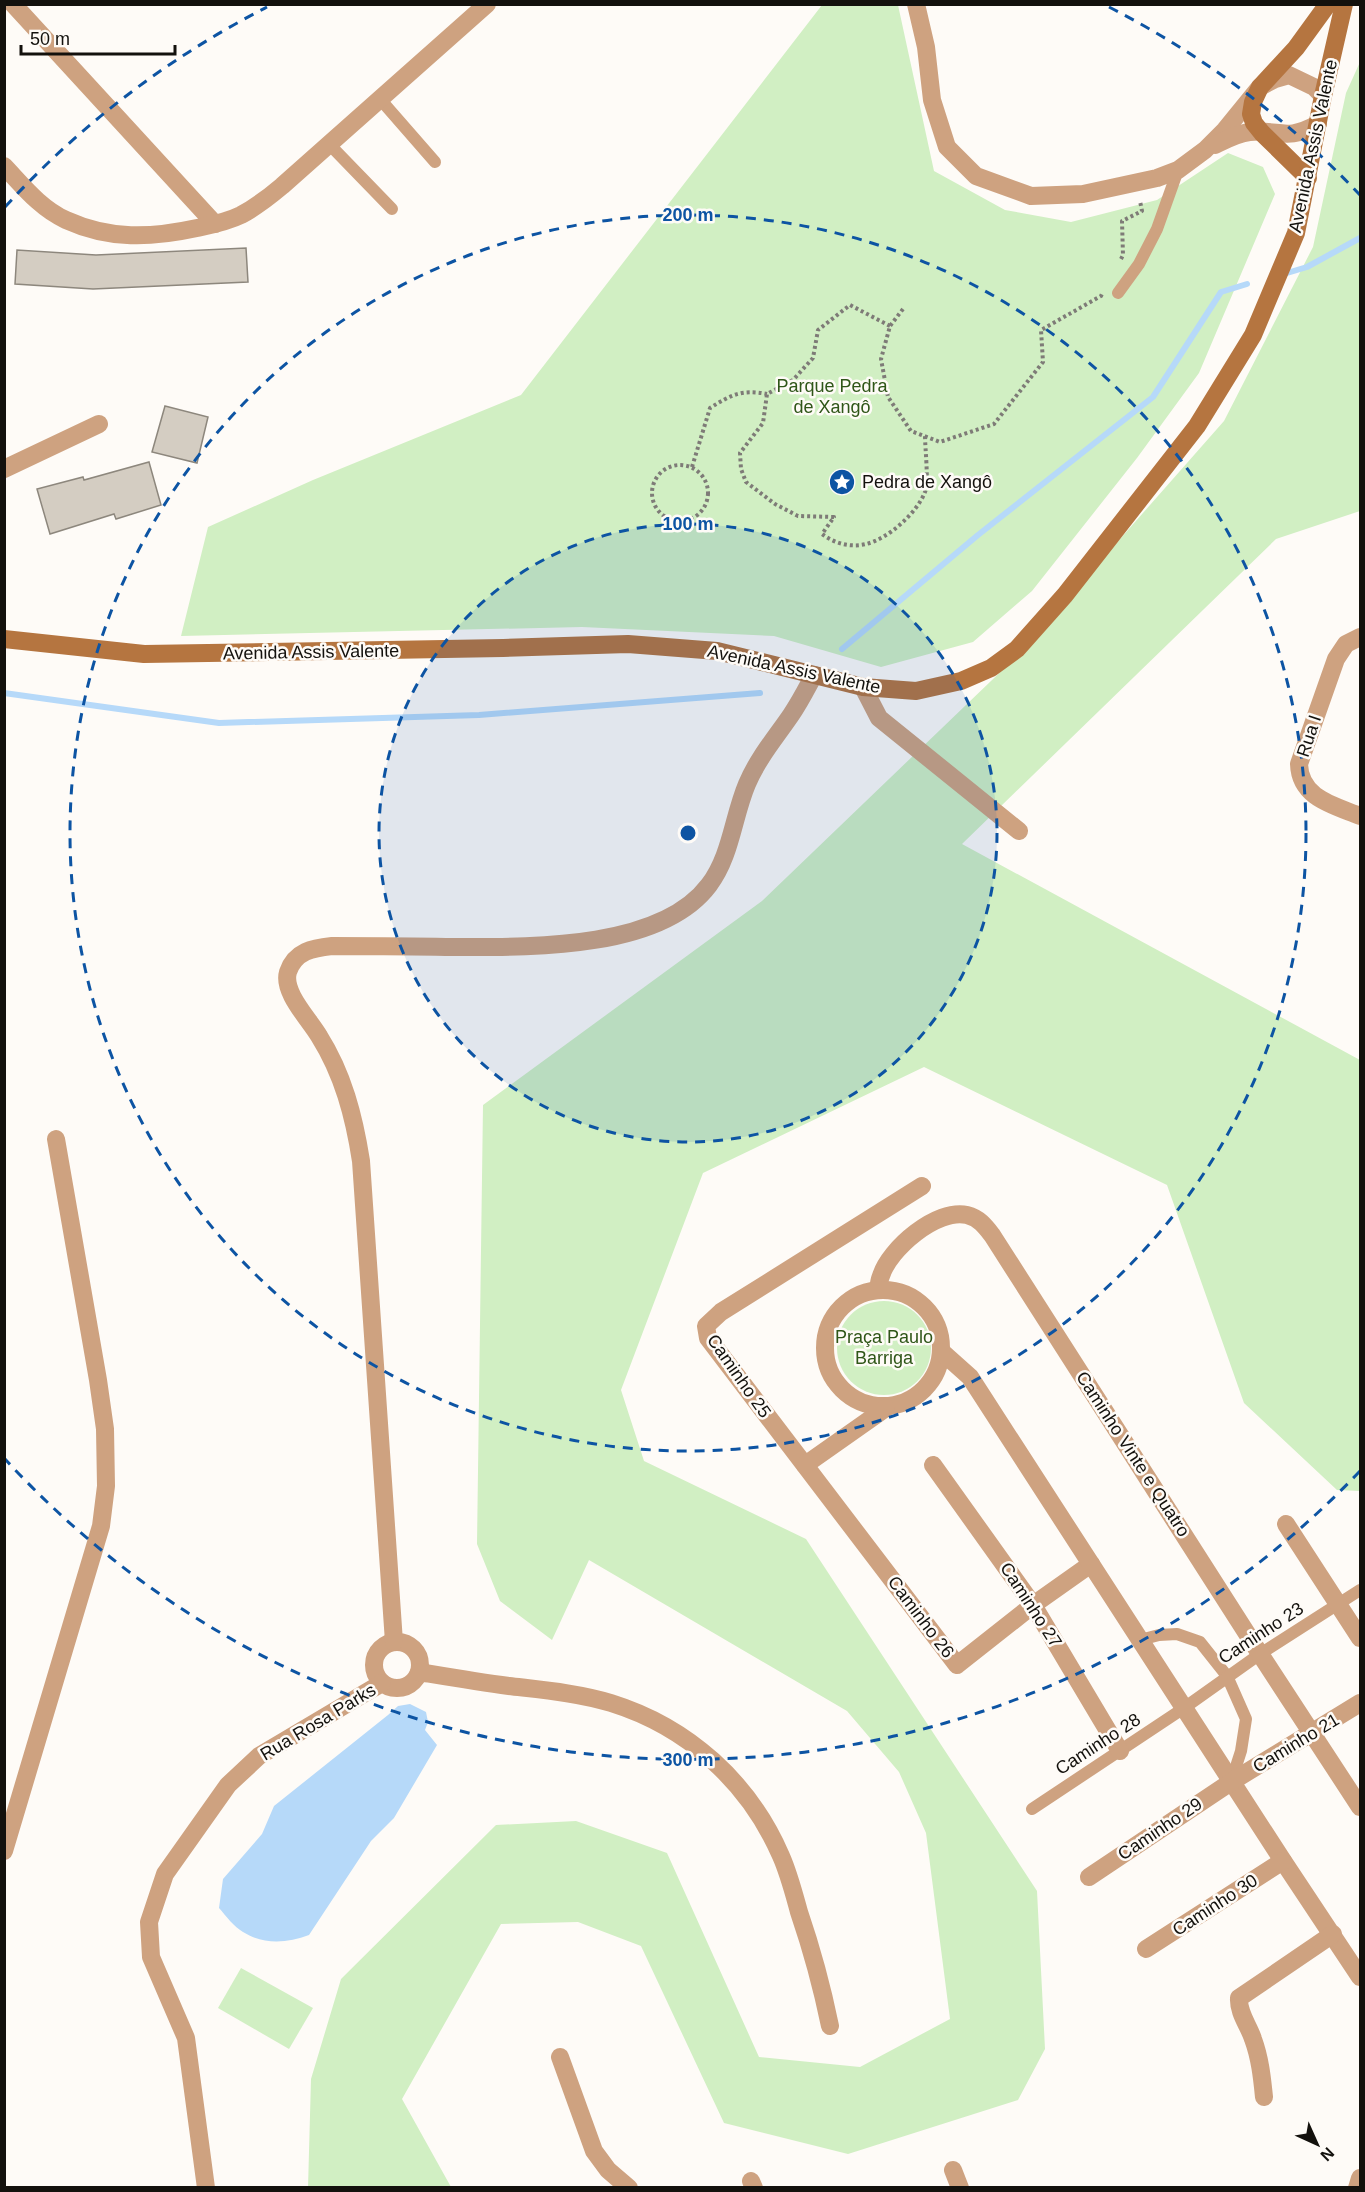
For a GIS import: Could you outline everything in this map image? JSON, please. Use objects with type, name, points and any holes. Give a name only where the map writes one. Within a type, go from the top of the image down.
[{"type":"main road","points":[[1308,178],[1262,133],[1254,123],[1251,114],[1253,102],[1260,87],[1296,48],[1328,4]]},
{"type":"main road","name":"Avenida Assis Valente","points":[[4,639],[144,654],[492,649],[628,644],[717,651],[863,687],[916,691],[961,681],[991,668],[1017,649],[1065,595],[1197,426],[1253,335],[1296,233],[1344,4]]},
{"type":"street","points":[[13,4],[215,224]]},
{"type":"street","points":[[4,166],[36,201],[66,220],[97,230],[132,237],[162,235],[215,224],[238,216],[262,203],[487,4]]},
{"type":"street","points":[[916,4],[926,46],[932,100],[947,147],[976,176],[1031,196],[1083,194],[1136,183],[1178,170],[1205,150],[1242,112],[1260,87],[1275,79],[1289,75],[1314,87],[1323,96]]},
{"type":"street","points":[[1205,150],[1229,138],[1249,132],[1286,135],[1302,132],[1318,124]]},
{"type":"street","points":[[4,470],[99,424]]},
{"type":"street","name":"Rua I","points":[[1360,637],[1346,644],[1336,659],[1299,764],[1300,775],[1304,783],[1316,796],[1360,816]]},
{"type":"street","points":[[394,1642],[362,1161],[346,1093],[325,1046],[288,988],[288,972],[299,954],[314,948],[332,946],[520,947],[578,943],[639,930],[666,919],[684,908],[707,887],[722,866],[747,783],[763,754],[793,713],[814,675]]},
{"type":"street","points":[[863,687],[879,718],[1019,831]]},
{"type":"street","points":[[4,1851],[101,1526],[106,1486],[105,1429],[98,1380],[56,1139]]},
{"type":"street","name":"Caminho 25","points":[[805,1465],[708,1338],[706,1326],[721,1312],[741,1299],[922,1186]]},
{"type":"street","name":"Caminho Vinte e Quatro","points":[[878,1289],[881,1275],[890,1258],[918,1231],[935,1220],[951,1215],[966,1215],[981,1221],[992,1234],[1360,1807]]},
{"type":"street","points":[[805,1465],[886,1408],[916,1396],[929,1384],[938,1369],[942,1352],[940,1332],[931,1314],[917,1299],[898,1291],[878,1289],[846,1303],[831,1322],[825,1345],[829,1368],[841,1388],[861,1401],[886,1408]]},
{"type":"street","points":[[942,1352],[970,1377],[1231,1782],[1360,1977]]},
{"type":"street","name":"Caminho 26","points":[[805,1465],[957,1665],[1033,1605],[1091,1564]]},
{"type":"street","name":"Caminho 27","points":[[933,1465],[1033,1605],[1120,1751]]},
{"type":"street","points":[[1286,1524],[1360,1638]]},
{"type":"street","points":[[401,1642],[414,1650],[418,1657],[419,1672],[416,1678],[404,1687],[396,1688],[382,1683],[374,1671],[375,1655],[386,1644],[401,1642]]},
{"type":"street","points":[[419,1672],[476,1682],[573,1694],[611,1703],[661,1723],[691,1741],[724,1769],[758,1812],[782,1856],[819,1974],[830,2026]]},
{"type":"street","name":"Rua Rosa Parks","points":[[206,2187],[186,2038],[151,1957],[149,1922],[165,1874],[228,1785],[259,1756],[382,1683]]},
{"type":"street","name":"Caminho 21","points":[[1231,1782],[1360,1703]]},
{"type":"street","name":"Caminho 29","points":[[1089,1877],[1231,1782]]},
{"type":"street","name":"Caminho 30","points":[[1146,1949],[1283,1861]]},
{"type":"street","points":[[1264,2097],[1260,2061],[1253,2038],[1238,2006],[1239,1998],[1333,1934]]},
{"type":"street","points":[[560,2057],[594,2151],[611,2179],[629,2187]]},
{"type":"street","points":[[953,2170],[960,2187]]},
{"type":"street","points":[[1357,2187],[1360,2178]]},
{"type":"lane","points":[[380,99],[435,162]]},
{"type":"lane","points":[[329,144],[392,209]]},
{"type":"lane","points":[[1118,293],[1139,264],[1157,229],[1178,170]]},
{"type":"lane","name":"Caminho 23","points":[[1184,1708],[1227,1676],[1360,1590]]},
{"type":"lane","points":[[1140,1640],[1159,1635],[1177,1634],[1200,1642],[1227,1676],[1246,1719],[1241,1750],[1231,1782]]},
{"type":"lane","name":"Caminho 28","points":[[1032,1809],[1184,1708]]},
{"type":"path","points":[[1118,265],[1123,255],[1122,221],[1142,211],[1136,183]]},
{"type":"path","points":[[903,309],[890,326],[881,359],[888,397],[911,431],[940,442],[994,424],[1043,362],[1041,330],[1101,296],[1106,286]]},
{"type":"path","points":[[692,467],[710,408],[729,396],[749,391],[767,394],[793,380],[813,358],[818,330],[850,305],[890,326]]},
{"type":"path","points":[[767,394],[763,423],[740,453],[741,469],[746,482],[775,504],[798,516],[834,517],[822,534],[836,543],[866,544],[888,533],[910,516],[926,491],[925,436]]},
{"type":"path","points":[[673,466],[692,467],[699,472],[708,488],[706,506],[701,513],[684,522],[666,518],[659,512],[652,495],[657,477],[664,470],[673,466]]},
{"type":"green space","name":"Parque Pedra de Xangô","points":[[822,5],[898,5],[934,171],[1005,210],[1071,222],[1157,200],[1228,153],[1263,167],[1275,194],[1199,373],[1137,458],[1032,591],[973,642],[881,667],[774,636],[582,627],[181,636],[208,527],[313,480],[521,395]]},
{"type":"green space","points":[[1360,62],[1360,511],[1276,539],[962,844],[1360,1060],[1360,1491],[1337,1490],[1244,1403],[1167,1185],[924,1067],[703,1173],[621,1390],[644,1461],[806,1539],[1037,1891],[1045,2049],[1018,2100],[848,2154],[724,2123],[641,1946],[578,1922],[501,1924],[402,2099],[451,2187],[308,2188],[311,2079],[341,1979],[496,1825],[576,1821],[667,1853],[759,2057],[860,2067],[950,2019],[926,1833],[899,1772],[847,1711],[589,1560],[552,1640],[500,1601],[477,1544],[483,1105],[762,901],[1017,656],[1224,421],[1313,247],[1346,93]]},
{"type":"green space","name":"Praça Paulo Barriga","points":[[884,1301],[902,1305],[917,1315],[927,1330],[931,1348],[927,1366],[917,1381],[902,1391],[884,1395],[866,1391],[851,1381],[841,1366],[837,1348],[841,1330],[851,1315],[866,1305]]},
{"type":"green space","points":[[241,1968],[313,2008],[289,2049],[218,2008]]},
{"type":"water","points":[[410,1704],[426,1712],[428,1722],[425,1730],[437,1745],[394,1818],[371,1841],[309,1935],[292,1940],[267,1941],[240,1930],[219,1908],[223,1879],[262,1834],[274,1806],[398,1706]]},
{"type":"building","points":[[246,248],[248,282],[93,289],[15,284],[17,250],[96,255]]},
{"type":"building","points":[[165,406],[208,417],[197,463],[152,452]]},
{"type":"building","points":[[149,462],[161,505],[116,519],[114,514],[50,534],[37,489],[83,477],[84,480]]},
{"type":"waterway","points":[[1287,273],[1307,267],[1360,238]]},
{"type":"waterway","points":[[842,649],[978,535],[1153,397],[1221,292],[1247,284]]},
{"type":"waterway","points":[[4,693],[219,723],[479,715],[760,693]]},
{"type":"place","name":"Pedra de Xangô","points":[[842,482]]}]
